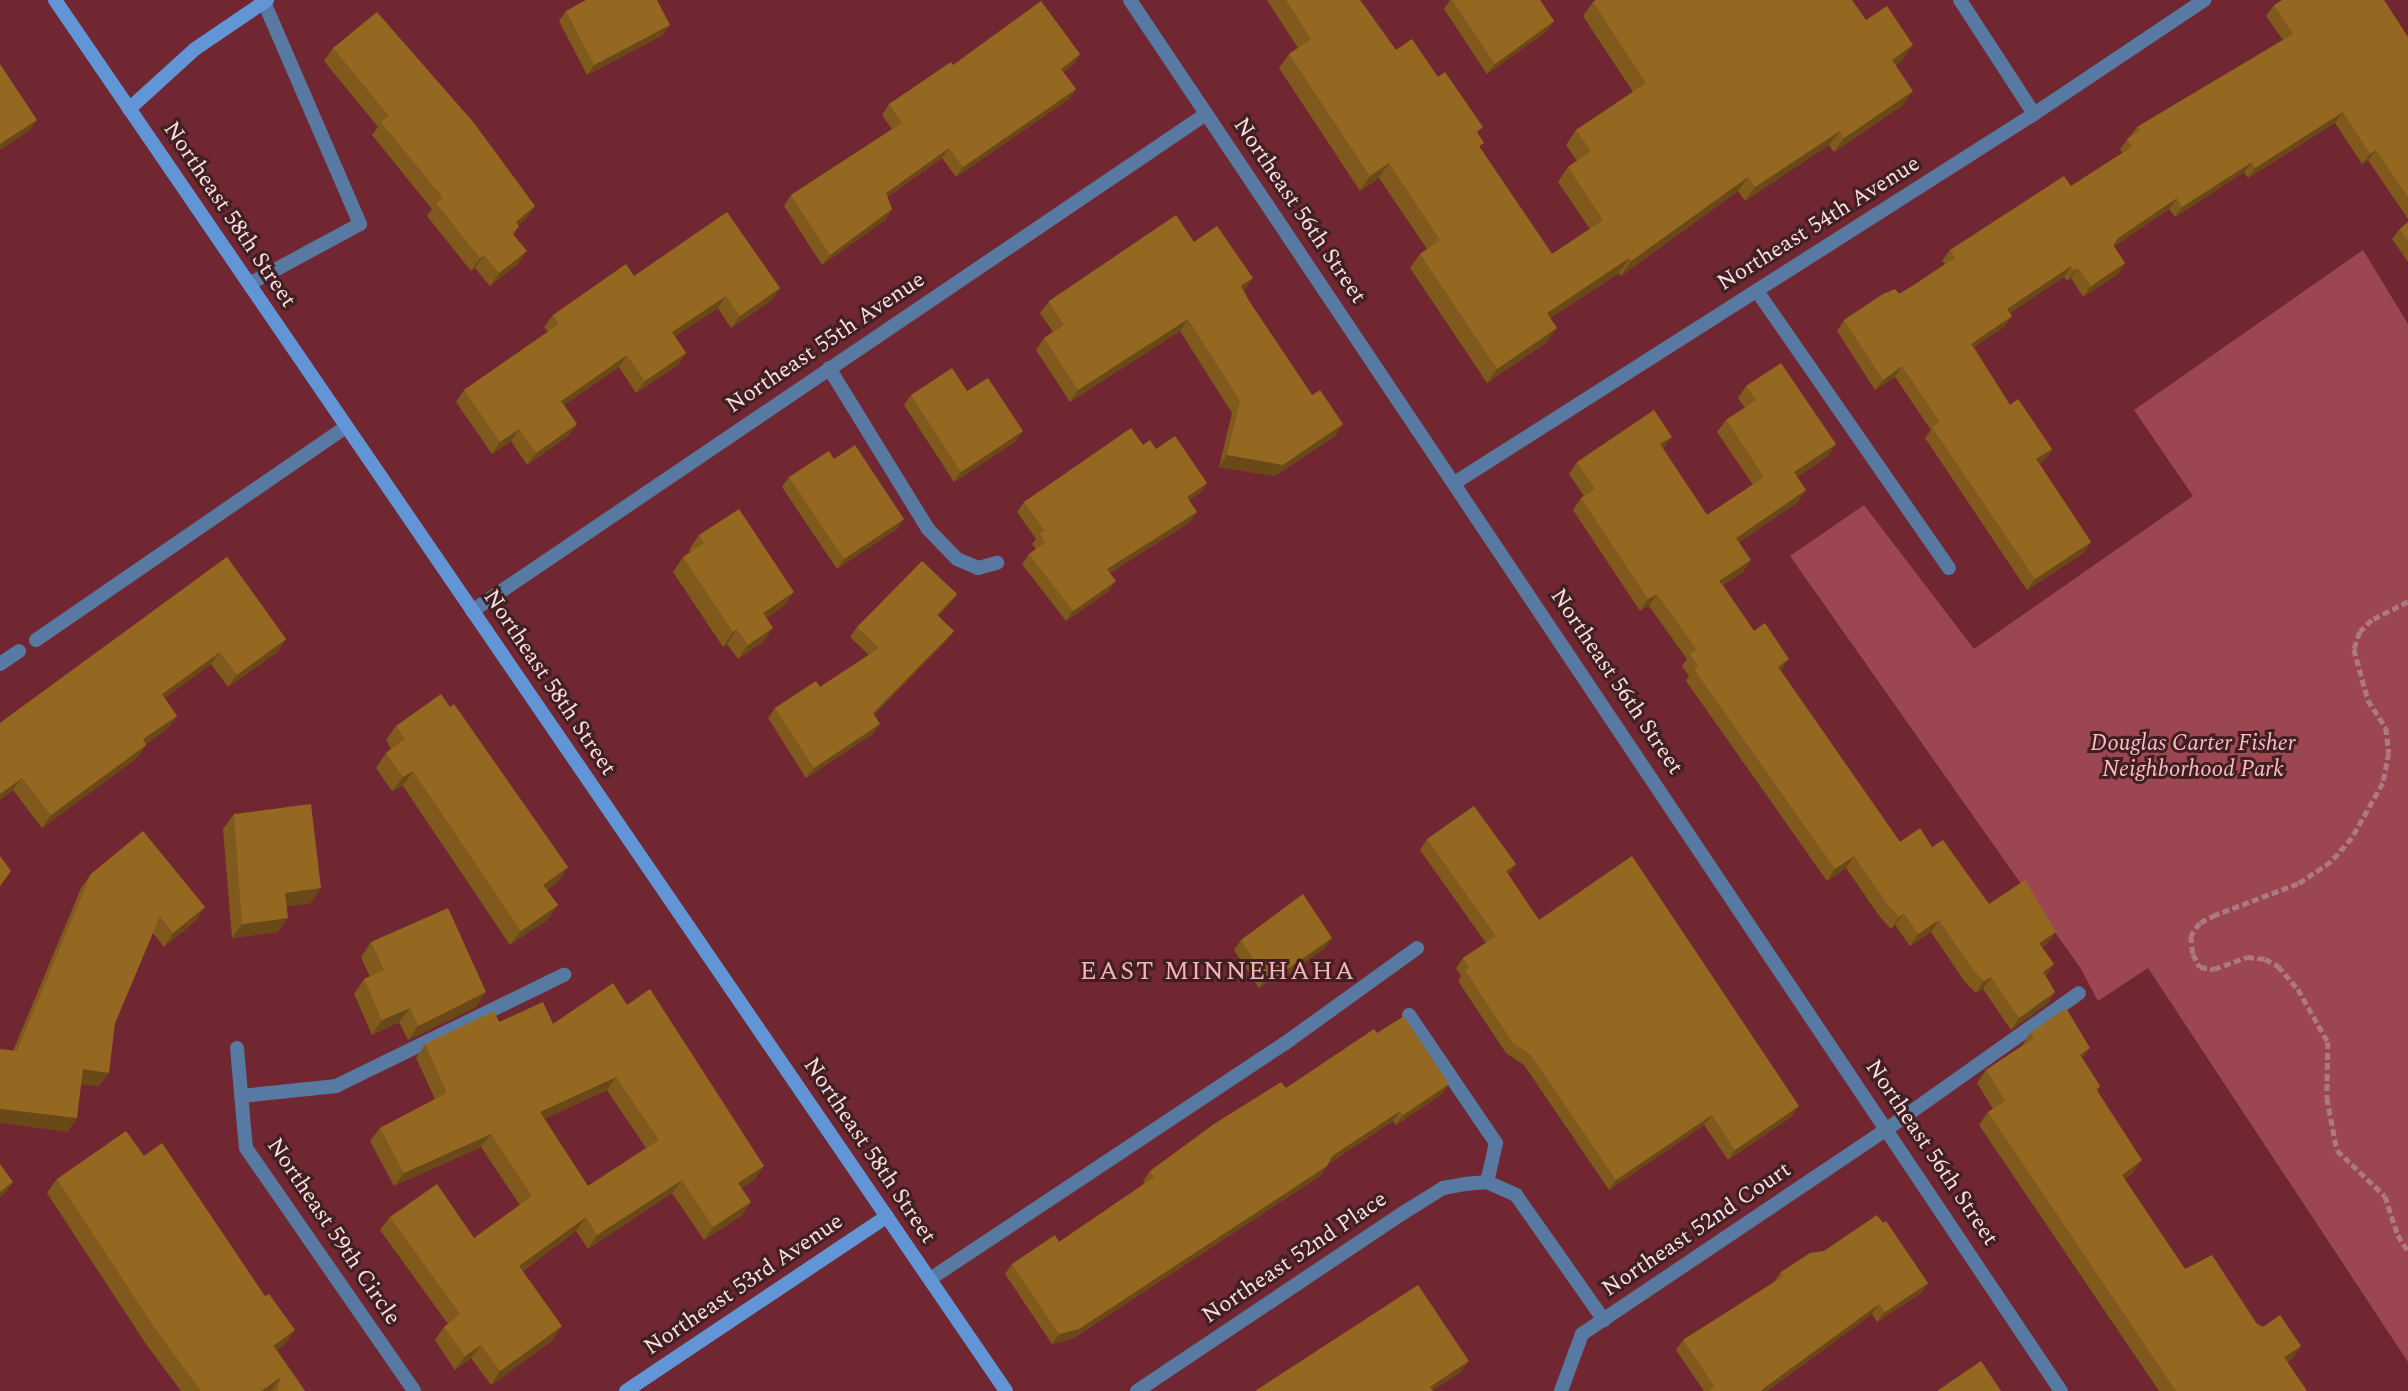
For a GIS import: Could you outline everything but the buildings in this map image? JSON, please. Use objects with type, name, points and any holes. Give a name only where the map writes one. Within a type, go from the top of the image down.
[{"type":"street","name":"Northeast 58th Street","points":[[55,0],[1006,1391]]},
{"type":"street","name":"Northeast 56th Street","points":[[1130,0],[1456,482],[2062,1391]]},
{"type":"street","points":[[1960,0],[2034,114]]},
{"type":"street","name":"Northeast 54th Avenue","points":[[1456,482],[2034,114],[2204,0]]},
{"type":"street","points":[[129,109],[195,50],[266,1],[360,224],[249,284]]},
{"type":"street","name":"Northeast 55th Avenue","points":[[472,611],[1206,114]]},
{"type":"street","points":[[1757,291],[1949,568]]},
{"type":"street","points":[[830,369],[928,529],[957,559],[978,568],[997,563]]},
{"type":"street","points":[[36,640],[346,427]]},
{"type":"street","points":[[0,664],[19,651]]},
{"type":"street","points":[[930,1279],[1284,1044],[1417,948]]},
{"type":"street","points":[[241,1096],[336,1086],[564,975]]},
{"type":"street","name":"Northeast 52nd Court","points":[[1561,1391],[1583,1334],[1887,1129],[2079,993]]},
{"type":"street","points":[[1409,1015],[1496,1143],[1486,1182],[1516,1195],[1604,1320]]},
{"type":"street","name":"Northeast 59th Circle","points":[[237,1048],[246,1148],[414,1391]]},
{"type":"street","name":"Northeast 52nd Place","points":[[1137,1391],[1443,1188],[1486,1182]]},
{"type":"street","name":"Northeast 53rd Avenue","points":[[626,1391],[887,1216]]},
{"type":"path","points":[[2408,602],[2372,620],[2360,632],[2354,649],[2368,700],[2386,728],[2389,753],[2383,783],[2352,838],[2331,862],[2298,884],[2216,915],[2200,923],[2191,936],[2193,954],[2205,969],[2248,957],[2265,959],[2278,965],[2298,989],[2328,1042],[2326,1098],[2337,1150],[2385,1196],[2398,1236],[2408,1251]]},
{"type":"green space","name":"Douglas Carter Fisher Neighborhood Park","points":[[2363,250],[2408,324],[2408,1362],[2148,968],[2098,1001],[2081,969],[1790,556],[1864,505],[1974,649],[2193,496],[2134,410]]},
{"type":"district","name":"EAST MINNEHAHA","points":[[1218,972]]}]
